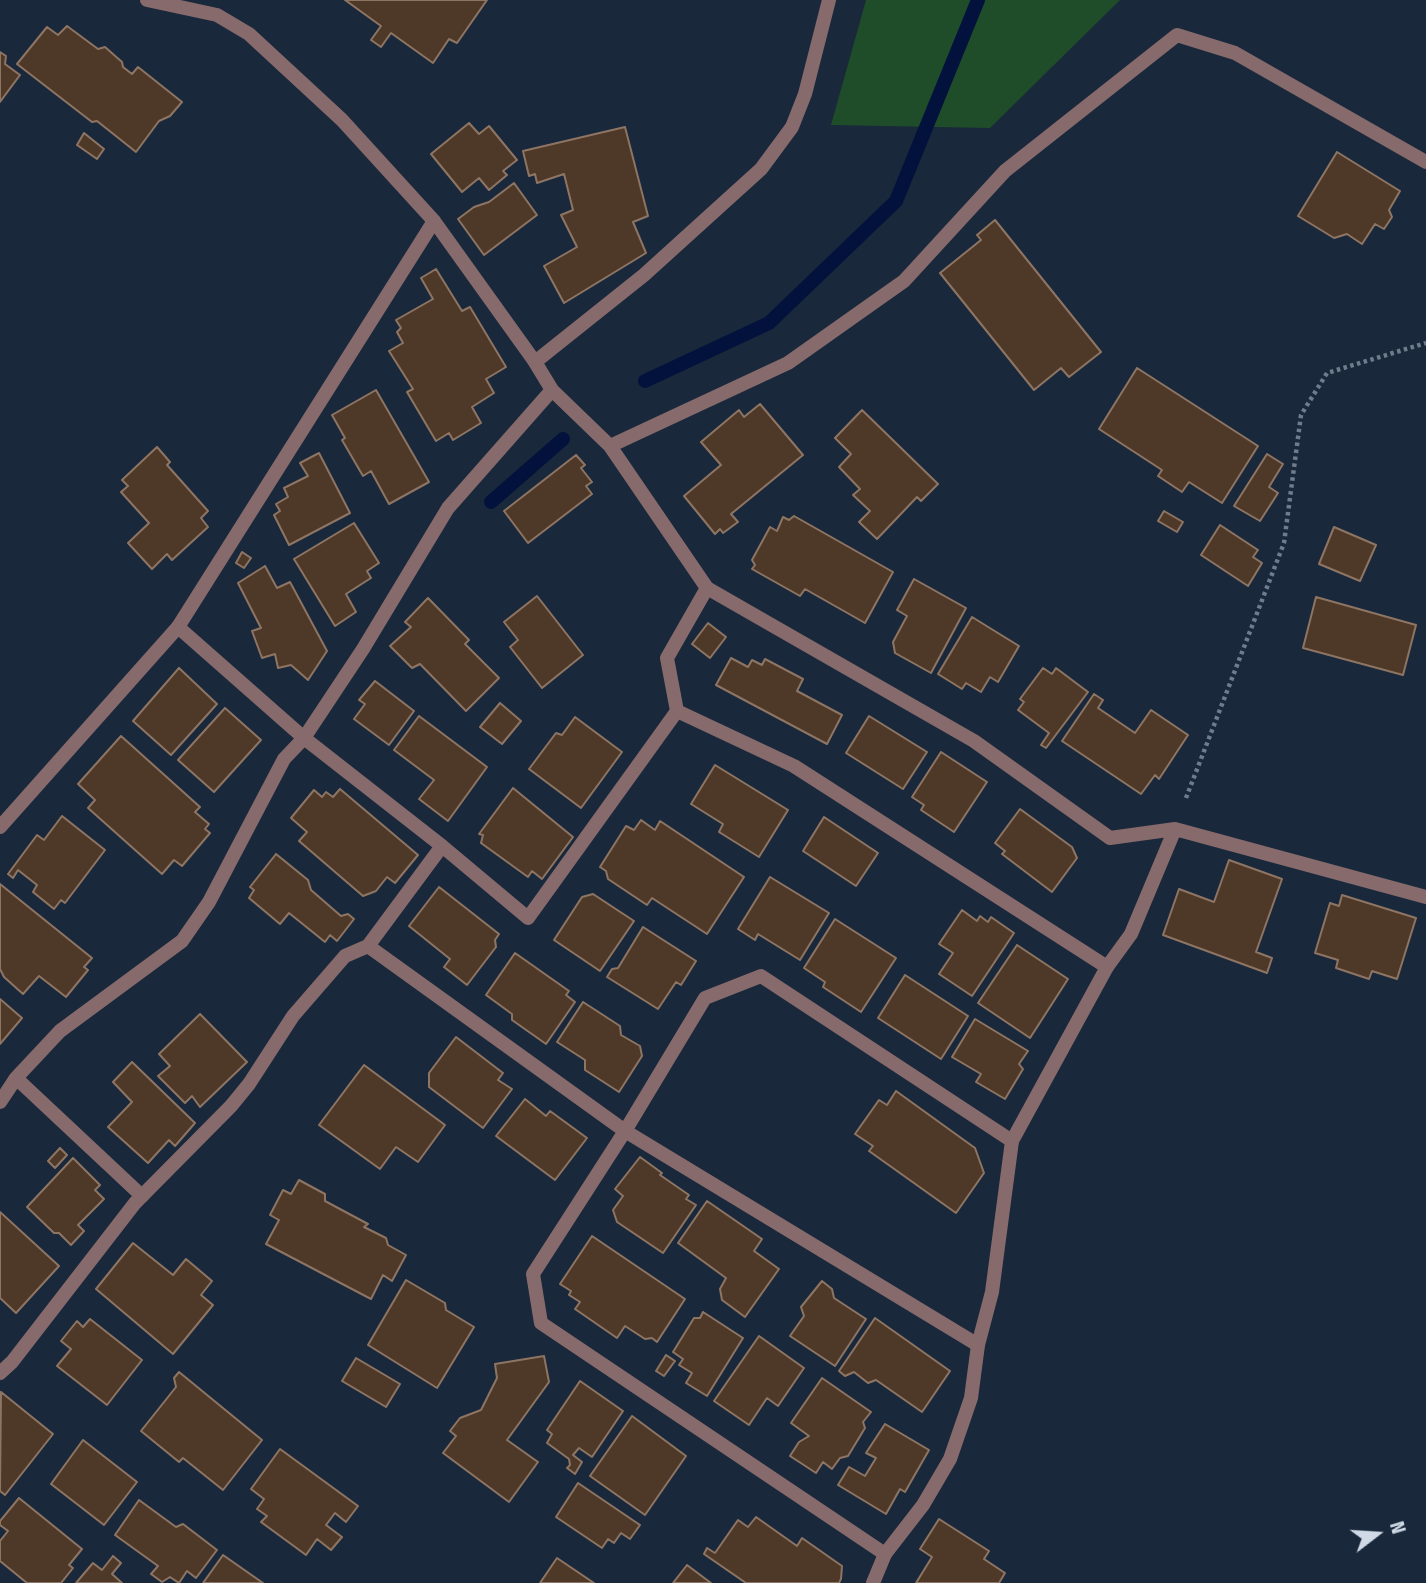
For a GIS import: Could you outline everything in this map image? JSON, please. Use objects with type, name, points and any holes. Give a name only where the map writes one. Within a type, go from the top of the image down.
[{"type":"street","points":[[147,0],[217,15],[249,34],[342,120],[434,221],[552,390],[610,446],[707,588],[974,741],[1110,838],[1175,829],[1426,897]]},
{"type":"street","points":[[535,362],[645,275],[761,169],[792,127],[805,94],[829,0]]},
{"type":"street","points":[[610,446],[788,363],[905,281],[1005,171],[1177,35],[1235,53],[1426,162]]},
{"type":"street","points":[[0,827],[178,626],[434,221]]},
{"type":"street","points":[[0,1102],[16,1078],[60,1031],[183,942],[209,902],[284,759],[304,738],[363,649],[448,508],[552,390]]},
{"type":"street","points":[[178,626],[304,738],[442,846],[528,918],[677,711],[667,658],[707,588]]},
{"type":"street","points":[[677,711],[794,766],[1107,967]]},
{"type":"street","points":[[873,1583],[885,1554],[923,1505],[950,1459],[971,1398],[978,1345],[992,1292],[1012,1141],[1107,967],[1131,934],[1175,829]]},
{"type":"street","points":[[0,1373],[12,1363],[142,1196],[231,1106],[249,1084],[293,1016],[345,956],[368,946],[442,846]]},
{"type":"street","points":[[368,946],[625,1131],[978,1345]]},
{"type":"street","points":[[885,1554],[541,1324],[533,1274],[625,1131],[705,999],[761,976],[1012,1141]]},
{"type":"street","points":[[16,1078],[142,1196]]},
{"type":"path","points":[[1175,829],[1284,543],[1301,415],[1327,373],[1426,342]]},
{"type":"green space","points":[[866,0],[1120,0],[990,128],[831,125]]},
{"type":"building","points":[[345,0],[487,0],[457,43],[449,39],[433,63],[391,33],[381,47],[371,40],[381,26]]},
{"type":"building","points":[[67,26],[98,49],[105,47],[132,74],[138,67],[182,102],[170,116],[159,121],[136,152],[17,64],[47,27],[58,35]]},
{"type":"building","points":[[0,52],[6,56],[5,64],[20,75],[0,102]]},
{"type":"building","points":[[469,123],[479,134],[489,126],[517,160],[503,171],[507,175],[489,190],[479,178],[462,192],[431,154]]},
{"type":"building","points":[[625,127],[648,216],[633,222],[646,253],[564,303],[544,266],[577,247],[561,215],[573,210],[564,174],[537,183],[535,174],[529,176],[523,151]]},
{"type":"building","points":[[84,133],[104,149],[97,159],[77,145]]},
{"type":"building","points":[[1337,152],[1400,191],[1389,210],[1392,217],[1384,229],[1375,224],[1362,244],[1347,234],[1334,238],[1298,216]]},
{"type":"building","points":[[514,183],[537,215],[484,255],[458,219],[474,207],[489,202]]},
{"type":"building","points":[[995,220],[1101,352],[1069,377],[1061,368],[1034,390],[940,273],[981,240],[977,235]]},
{"type":"building","points":[[436,269],[462,311],[470,307],[506,367],[486,379],[494,393],[472,407],[481,423],[453,440],[449,433],[436,441],[407,392],[413,389],[389,351],[403,343],[397,332],[401,328],[396,320],[433,299],[421,278]]},
{"type":"building","points":[[1137,368],[1258,446],[1222,503],[1189,482],[1182,492],[1158,476],[1162,470],[1099,429]]},
{"type":"building","points":[[376,390],[429,482],[389,504],[371,471],[363,476],[342,440],[345,438],[332,415]]},
{"type":"building","points":[[760,404],[803,455],[731,514],[738,522],[723,533],[720,529],[715,534],[684,496],[721,465],[701,442],[739,410],[744,417]]},
{"type":"building","points":[[862,410],[938,484],[921,501],[917,497],[877,539],[859,522],[870,511],[853,495],[860,489],[839,467],[851,454],[835,438]]},
{"type":"building","points":[[157,447],[170,462],[167,465],[208,511],[201,518],[208,527],[172,560],[167,554],[152,569],[128,543],[149,523],[121,492],[128,486],[122,480]]},
{"type":"building","points":[[319,453],[350,513],[289,545],[274,515],[280,511],[276,504],[288,497],[284,488],[308,476],[300,463]]},
{"type":"building","points":[[1267,454],[1283,464],[1269,487],[1278,493],[1260,521],[1234,506]]},
{"type":"building","points":[[576,455],[585,465],[581,468],[592,482],[586,486],[592,494],[528,543],[504,511]]},
{"type":"building","points":[[1164,511],[1183,522],[1177,532],[1158,521]]},
{"type":"building","points":[[794,516],[893,572],[865,623],[805,589],[800,596],[752,569],[755,565],[752,560],[770,527],[777,531],[783,517],[789,520]]},
{"type":"building","points":[[354,523],[379,563],[367,571],[371,578],[346,594],[356,612],[335,626],[294,559]]},
{"type":"building","points":[[1220,525],[1258,550],[1253,557],[1262,563],[1248,586],[1201,555]]},
{"type":"building","points":[[1334,527],[1376,545],[1360,581],[1319,564]]},
{"type":"building","points":[[242,552],[251,558],[244,568],[236,563]]},
{"type":"building","points":[[265,566],[277,588],[290,582],[327,651],[308,680],[291,665],[278,668],[275,654],[262,658],[252,631],[261,628],[238,583]]},
{"type":"building","points":[[914,579],[966,608],[931,673],[895,653],[893,642],[907,616],[897,610]]},
{"type":"building","points":[[537,596],[583,655],[542,688],[510,647],[518,640],[504,622]]},
{"type":"building","points":[[1316,597],[1416,625],[1403,675],[1303,648]]},
{"type":"building","points":[[428,598],[469,640],[465,644],[499,678],[466,711],[420,664],[412,668],[390,646],[411,627],[405,622]]},
{"type":"building","points":[[972,617],[1019,646],[998,682],[990,677],[981,692],[966,683],[962,689],[938,674]]},
{"type":"building","points":[[708,623],[726,637],[710,658],[692,644]]},
{"type":"building","points":[[731,658],[748,667],[752,660],[762,665],[765,659],[803,679],[797,691],[842,715],[827,744],[716,685]]},
{"type":"building","points":[[179,668],[217,704],[171,755],[133,721]]},
{"type":"building","points":[[1043,668],[1052,674],[1056,668],[1088,692],[1046,748],[1041,745],[1049,733],[1018,710],[1024,702],[1020,699]]},
{"type":"building","points":[[375,681],[414,711],[389,745],[354,719],[365,704],[359,700]]},
{"type":"building","points":[[1094,694],[1103,700],[1098,708],[1135,733],[1151,710],[1188,735],[1159,779],[1155,775],[1141,794],[1062,741]]},
{"type":"building","points":[[500,703],[521,721],[502,744],[480,727]]},
{"type":"building","points":[[225,708],[261,740],[214,792],[178,760]]},
{"type":"building","points":[[419,716],[487,767],[448,821],[419,799],[434,780],[394,750]]},
{"type":"building","points":[[869,716],[927,752],[903,789],[846,753]]},
{"type":"building","points":[[575,717],[622,752],[581,808],[529,769],[556,733],[562,735]]},
{"type":"building","points":[[121,736],[200,807],[195,812],[209,824],[205,829],[210,833],[182,866],[174,860],[162,874],[88,808],[95,800],[78,784]]},
{"type":"building","points":[[941,752],[987,782],[954,832],[921,810],[924,805],[912,797]]},
{"type":"building","points":[[715,765],[788,810],[759,857],[719,832],[723,824],[691,804]]},
{"type":"building","points":[[513,788],[573,837],[542,879],[532,871],[528,877],[481,843],[483,835],[479,834]]},
{"type":"building","points":[[340,789],[418,855],[395,883],[387,877],[376,891],[363,896],[299,841],[307,832],[291,818],[314,790],[322,797],[326,792],[333,797]]},
{"type":"building","points":[[1020,809],[1072,847],[1077,858],[1052,892],[1002,854],[1005,851],[995,843]]},
{"type":"building","points":[[62,816],[105,850],[65,903],[61,900],[54,909],[33,892],[37,885],[18,870],[13,878],[8,874],[37,835],[44,840]]},
{"type":"building","points":[[824,817],[878,853],[856,886],[803,851]]},
{"type":"building","points":[[641,820],[655,830],[660,821],[744,877],[707,934],[652,898],[647,905],[608,879],[606,871],[600,867],[626,826],[634,830]]},
{"type":"building","points":[[276,854],[308,880],[311,890],[341,916],[348,914],[354,919],[337,941],[330,935],[325,942],[289,913],[280,924],[249,898],[254,890],[250,887]]},
{"type":"building","points":[[1229,860],[1282,879],[1256,952],[1272,958],[1267,973],[1163,935],[1179,889],[1214,902]]},
{"type":"building","points":[[770,877],[829,913],[800,960],[758,934],[755,940],[738,929]]},
{"type":"building","points":[[0,884],[92,958],[84,967],[88,970],[66,997],[39,976],[23,994],[4,977],[0,969]]},
{"type":"building","points":[[439,887],[499,934],[495,940],[496,947],[467,985],[444,967],[450,959],[409,926]]},
{"type":"building","points":[[593,894],[634,921],[600,971],[554,940],[582,897]]},
{"type":"building","points":[[1342,895],[1416,918],[1397,979],[1372,971],[1369,979],[1336,968],[1338,960],[1315,953],[1330,903],[1339,906]]},
{"type":"building","points":[[962,910],[977,921],[980,916],[988,922],[991,917],[1014,933],[972,996],[939,974],[953,953],[939,944]]},
{"type":"building","points":[[835,919],[896,958],[861,1012],[823,987],[825,982],[804,968]]},
{"type":"building","points":[[643,927],[696,961],[681,985],[676,982],[658,1009],[607,977],[612,969],[618,968]]},
{"type":"building","points":[[1017,945],[1068,979],[1030,1038],[978,1003]]},
{"type":"building","points":[[515,953],[569,991],[566,995],[575,1002],[546,1044],[512,1020],[512,1014],[486,995]]},
{"type":"building","points":[[905,975],[968,1016],[941,1059],[878,1018]]},
{"type":"building","points":[[0,999],[22,1018],[0,1044]]},
{"type":"building","points":[[583,1002],[620,1026],[621,1035],[640,1046],[642,1056],[619,1092],[585,1070],[585,1060],[557,1042]]},
{"type":"building","points":[[200,1014],[247,1062],[200,1107],[192,1096],[185,1103],[158,1076],[170,1066],[159,1054]]},
{"type":"building","points":[[975,1019],[1028,1051],[1019,1064],[1023,1069],[1005,1099],[976,1082],[981,1074],[952,1057]]},
{"type":"building","points":[[456,1037],[503,1073],[498,1080],[512,1089],[483,1128],[429,1087],[429,1073]]},
{"type":"building","points":[[132,1062],[195,1123],[175,1146],[169,1140],[148,1163],[108,1127],[132,1102],[113,1082]]},
{"type":"building","points":[[364,1065],[445,1125],[418,1162],[396,1147],[380,1169],[319,1125]]},
{"type":"building","points":[[896,1091],[975,1148],[984,1173],[956,1213],[869,1151],[873,1146],[855,1134],[879,1100],[887,1105]]},
{"type":"building","points":[[525,1099],[546,1116],[550,1111],[587,1138],[555,1180],[496,1136]]},
{"type":"building","points":[[60,1148],[67,1155],[55,1168],[48,1161]]},
{"type":"building","points":[[640,1157],[689,1195],[686,1199],[696,1205],[663,1253],[617,1222],[613,1210],[623,1196],[615,1189]]},
{"type":"building","points":[[73,1158],[100,1185],[95,1190],[104,1199],[78,1225],[84,1231],[71,1245],[27,1207]]},
{"type":"building","points":[[299,1180],[325,1194],[325,1201],[368,1224],[364,1227],[386,1238],[388,1245],[406,1255],[392,1281],[383,1275],[371,1299],[266,1244],[279,1220],[270,1215],[283,1190],[291,1194]]},
{"type":"building","points":[[707,1201],[762,1239],[754,1251],[779,1269],[745,1317],[722,1300],[720,1289],[726,1278],[678,1243]]},
{"type":"building","points":[[0,1212],[59,1266],[16,1313],[0,1298]]},
{"type":"building","points":[[592,1236],[685,1299],[657,1342],[652,1338],[645,1339],[625,1326],[617,1338],[575,1309],[580,1302],[569,1295],[571,1291],[560,1284]]},
{"type":"building","points":[[133,1243],[173,1275],[186,1259],[212,1281],[201,1295],[213,1305],[173,1354],[96,1289]]},
{"type":"building","points":[[406,1280],[445,1303],[446,1310],[474,1327],[437,1388],[368,1345]]},
{"type":"building","points":[[822,1281],[832,1289],[834,1298],[866,1319],[835,1366],[790,1336],[804,1316],[801,1307]]},
{"type":"building","points":[[703,1312],[743,1338],[707,1396],[686,1383],[692,1373],[679,1365],[683,1359],[673,1352],[694,1318],[700,1318]]},
{"type":"building","points":[[875,1318],[950,1371],[922,1412],[876,1380],[868,1383],[854,1372],[845,1376],[839,1371]]},
{"type":"building","points":[[90,1319],[142,1360],[107,1405],[57,1366],[71,1349],[61,1341],[77,1321],[83,1327]]},
{"type":"building","points":[[759,1336],[804,1368],[778,1406],[767,1398],[749,1425],[714,1401]]},
{"type":"building","points":[[666,1355],[675,1361],[664,1376],[656,1371]]},
{"type":"building","points":[[544,1356],[549,1382],[507,1440],[538,1462],[509,1502],[443,1453],[456,1436],[450,1431],[460,1418],[481,1410],[497,1378],[495,1364]]},
{"type":"building","points":[[356,1358],[400,1384],[386,1407],[342,1381]]},
{"type":"building","points":[[179,1372],[262,1440],[223,1490],[183,1458],[179,1462],[141,1431],[176,1387],[174,1378]]},
{"type":"building","points":[[822,1378],[871,1412],[863,1422],[865,1428],[848,1456],[840,1458],[832,1469],[823,1462],[816,1473],[790,1456],[799,1442],[809,1436],[791,1423]]},
{"type":"building","points":[[580,1381],[623,1411],[592,1457],[579,1448],[573,1455],[582,1462],[575,1474],[567,1468],[570,1465],[569,1459],[547,1443],[552,1434],[547,1430]]},
{"type":"building","points":[[1,1392],[53,1434],[5,1495],[0,1491]]},
{"type":"building","points":[[632,1416],[686,1456],[645,1515],[590,1476]]},
{"type":"building","points":[[885,1424],[929,1450],[905,1492],[900,1489],[886,1514],[838,1485],[849,1467],[865,1476],[876,1458],[866,1453]]},
{"type":"building","points":[[83,1440],[137,1482],[104,1525],[51,1484]]},
{"type":"building","points":[[280,1449],[358,1506],[346,1522],[335,1513],[326,1525],[342,1537],[331,1550],[317,1539],[306,1555],[261,1522],[267,1516],[257,1509],[264,1499],[251,1489]]},
{"type":"building","points":[[578,1483],[640,1525],[630,1539],[621,1533],[614,1543],[608,1539],[602,1548],[556,1517]]},
{"type":"building","points":[[19,1498],[82,1549],[69,1565],[73,1568],[61,1583],[27,1583],[0,1561],[0,1541],[8,1531],[0,1525],[0,1521]]},
{"type":"building","points":[[139,1500],[176,1527],[183,1524],[217,1550],[196,1578],[187,1571],[179,1583],[170,1577],[162,1582],[151,1574],[158,1566],[115,1535]]},
{"type":"building","points":[[756,1517],[797,1546],[802,1538],[842,1566],[839,1583],[746,1583],[704,1554],[707,1548],[715,1553],[738,1520],[748,1527]]},
{"type":"building","points":[[939,1519],[989,1551],[984,1559],[1005,1573],[999,1583],[916,1583],[932,1557],[920,1549]]},
{"type":"building","points":[[223,1555],[263,1583],[203,1583]]},
{"type":"building","points":[[113,1556],[121,1563],[112,1574],[122,1583],[76,1583],[93,1563],[102,1570]]},
{"type":"building","points":[[557,1558],[594,1583],[540,1583]]},
{"type":"building","points":[[687,1565],[711,1583],[673,1583]]},
{"type":"waterway","points":[[645,381],[769,323],[896,201],[978,0]]},
{"type":"waterway","points":[[491,502],[563,439]]}]
